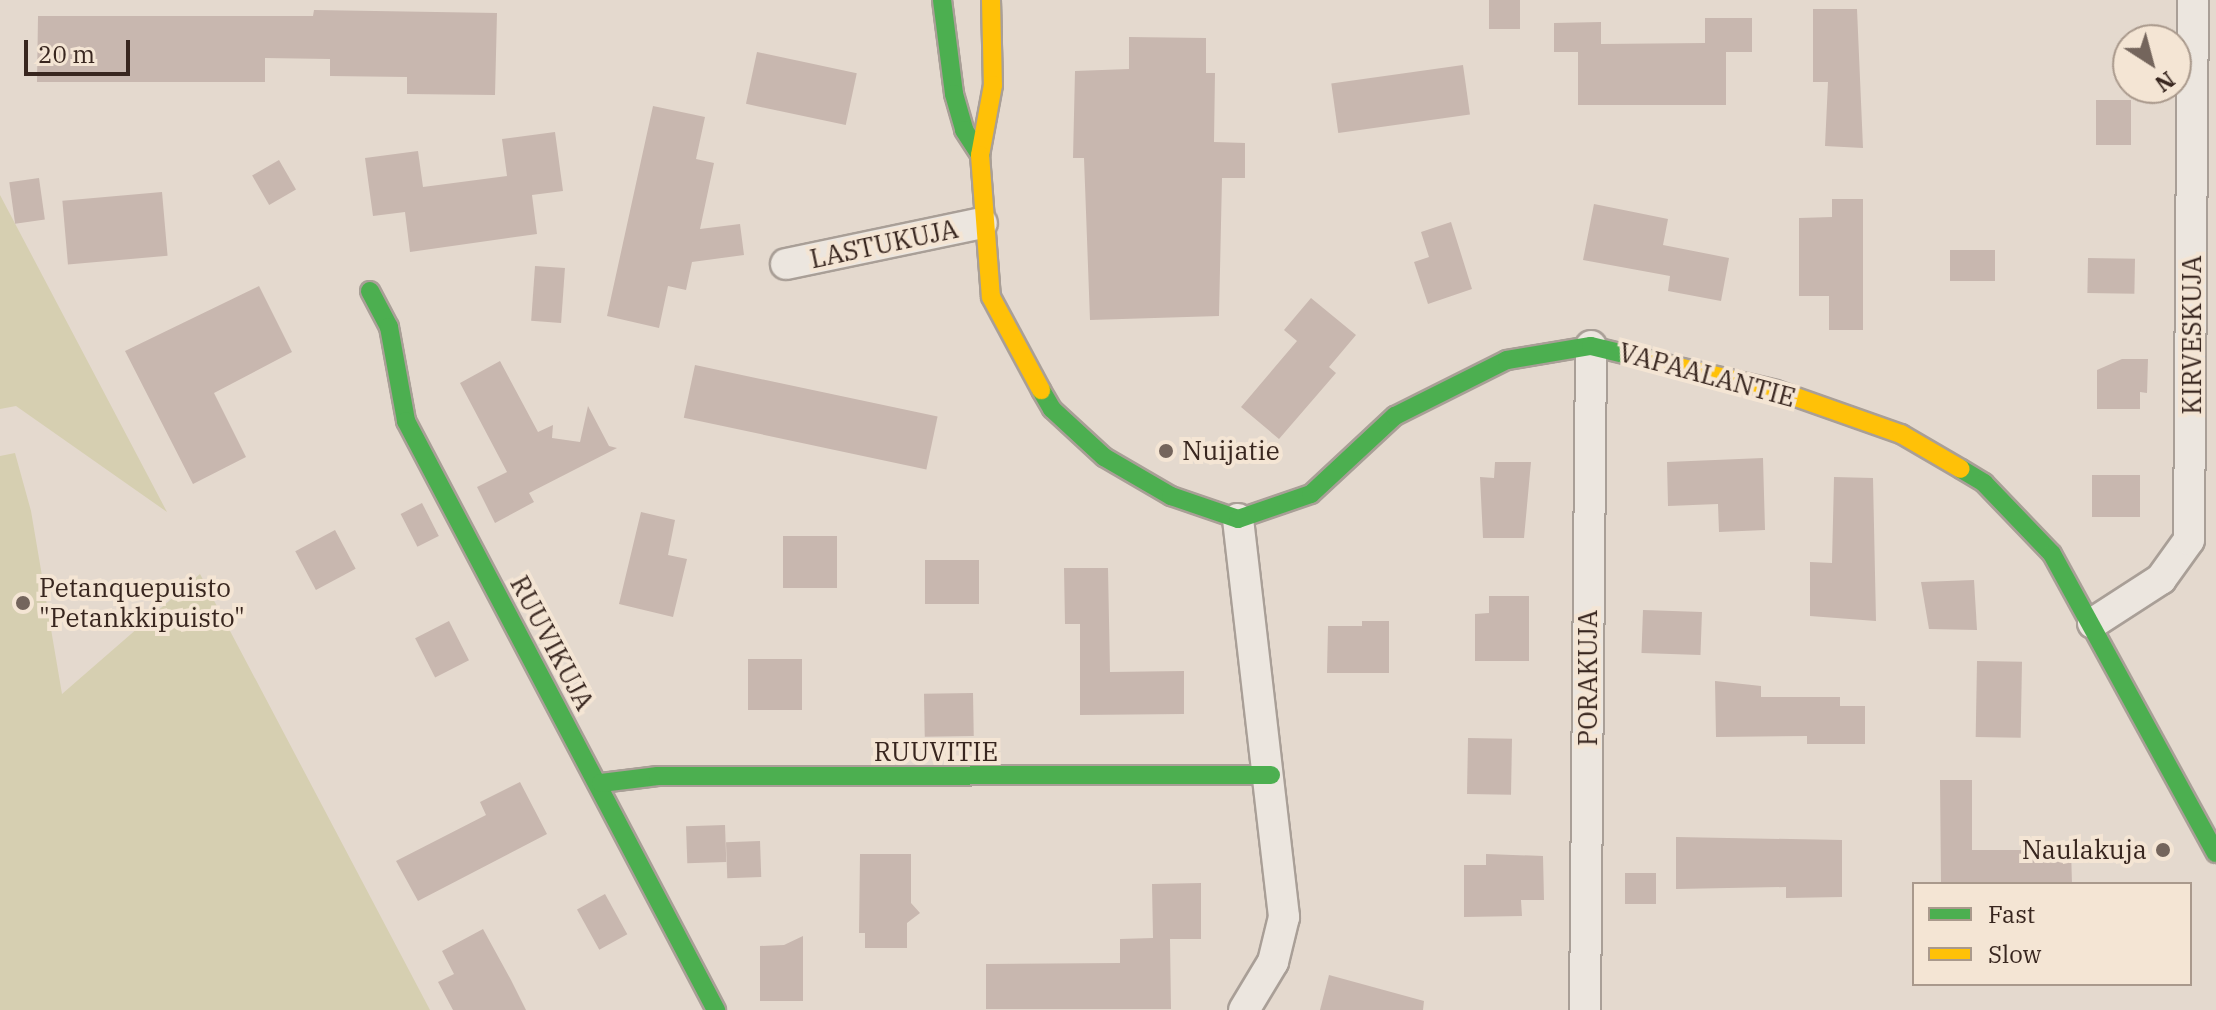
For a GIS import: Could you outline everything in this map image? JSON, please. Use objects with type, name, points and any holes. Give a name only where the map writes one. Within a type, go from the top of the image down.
[{"type":"street","points":[[942,0],[954,94],[964,130],[980,155]]},
{"type":"street","points":[[991,0],[993,85],[980,155],[982,223],[991,297],[1052,409],[1104,457],[1142,480],[1238,519],[1271,775],[1283,939],[1244,1010]]},
{"type":"street","name":"KIRVESKUJA","points":[[2093,623],[2161,579],[2189,540],[2193,0]]},
{"type":"street","name":"LASTUKUJA","points":[[786,264],[982,223]]},
{"type":"street","name":"RUUVIKUJA","points":[[370,291],[389,327],[406,421],[601,783],[716,1010]]},
{"type":"street","name":"VAPAALANTIE","points":[[1238,519],[1311,494],[1395,416],[1471,374],[1552,349],[1591,346],[1776,390],[1937,453],[2020,515],[2093,623],[2137,718],[2216,853]]},
{"type":"street","name":"PORAKUJA","points":[[1585,1010],[1591,346]]},
{"type":"street","name":"RUUVITIE","points":[[601,783],[658,776],[1271,775]]},
{"type":"shaded area","points":[[0,195],[167,512],[16,406],[0,409]]},
{"type":"shaded area","points":[[15,453],[31,511],[62,694],[200,574],[430,1010],[0,1010],[0,456]]},
{"type":"building","points":[[1489,0],[1520,0],[1520,29],[1489,29]]},
{"type":"building","points":[[1813,9],[1857,9],[1863,148],[1825,146],[1828,82],[1813,82]]},
{"type":"building","points":[[314,10],[497,13],[495,95],[407,94],[407,77],[330,76],[330,59],[265,58],[265,82],[37,82],[38,16],[313,16]]},
{"type":"building","points":[[1705,18],[1752,18],[1752,52],[1726,52],[1726,105],[1578,105],[1578,52],[1554,52],[1554,23],[1601,22],[1601,44],[1705,43]]},
{"type":"building","points":[[1129,37],[1206,38],[1206,73],[1215,73],[1214,142],[1245,143],[1245,178],[1222,178],[1219,316],[1090,320],[1084,158],[1073,158],[1075,71],[1129,69]]},
{"type":"building","points":[[757,52],[857,73],[846,125],[746,104]]},
{"type":"building","points":[[1463,65],[1470,115],[1338,133],[1331,84]]},
{"type":"building","points":[[2096,100],[2131,104],[2131,145],[2096,145]]},
{"type":"building","points":[[653,106],[705,117],[696,159],[714,163],[700,229],[740,224],[744,255],[692,262],[686,290],[668,286],[659,328],[607,316]]},
{"type":"building","points":[[555,132],[563,191],[532,195],[537,234],[410,252],[405,212],[373,216],[365,158],[418,151],[423,187],[507,176],[502,139]]},
{"type":"building","points":[[279,160],[296,189],[269,205],[252,176]]},
{"type":"building","points":[[39,178],[45,220],[15,224],[9,182]]},
{"type":"building","points":[[162,192],[168,256],[68,264],[62,201]]},
{"type":"building","points":[[1832,199],[1863,199],[1863,330],[1829,330],[1829,296],[1799,296],[1799,218],[1832,217]]},
{"type":"building","points":[[1594,204],[1668,219],[1663,245],[1729,258],[1721,301],[1668,291],[1670,276],[1583,260]]},
{"type":"building","points":[[1451,222],[1472,289],[1428,304],[1414,262],[1429,257],[1421,232]]},
{"type":"building","points":[[1950,250],[1995,250],[1995,281],[1950,281]]},
{"type":"building","points":[[2088,258],[2135,259],[2134,294],[2087,293]]},
{"type":"building","points":[[535,266],[565,268],[561,323],[531,321]]},
{"type":"building","points":[[259,286],[292,352],[214,393],[246,457],[193,484],[125,351]]},
{"type":"building","points":[[1311,298],[1356,335],[1329,367],[1336,373],[1279,439],[1241,407],[1297,341],[1284,330]]},
{"type":"building","points":[[2122,359],[2148,359],[2147,393],[2140,392],[2140,409],[2097,409],[2097,370]]},
{"type":"building","points":[[500,361],[538,432],[553,425],[552,438],[580,442],[588,406],[609,446],[617,448],[529,493],[534,502],[495,523],[477,487],[507,472],[460,383]]},
{"type":"building","points":[[695,365],[938,417],[926,469],[684,418]]},
{"type":"building","points":[[1763,458],[1765,530],[1719,532],[1718,504],[1668,506],[1667,462]]},
{"type":"building","points":[[1495,462],[1531,462],[1524,538],[1483,538],[1480,477],[1494,478]]},
{"type":"building","points":[[2092,475],[2140,475],[2140,517],[2092,517]]},
{"type":"building","points":[[1834,477],[1873,478],[1876,621],[1810,616],[1810,562],[1832,563]]},
{"type":"building","points":[[422,503],[439,536],[417,547],[401,514]]},
{"type":"building","points":[[641,512],[675,520],[668,555],[687,559],[673,617],[619,604]]},
{"type":"building","points":[[335,530],[356,569],[316,590],[295,551]]},
{"type":"building","points":[[783,536],[837,536],[837,588],[783,588]]},
{"type":"building","points":[[925,560],[979,560],[979,604],[925,604]]},
{"type":"building","points":[[1064,568],[1108,568],[1110,672],[1184,671],[1184,714],[1080,715],[1080,624],[1065,624]]},
{"type":"building","points":[[1974,580],[1977,630],[1929,629],[1921,582]]},
{"type":"building","points":[[1489,596],[1529,596],[1529,661],[1475,661],[1475,614],[1489,613]]},
{"type":"building","points":[[1643,610],[1702,612],[1700,655],[1641,653]]},
{"type":"building","points":[[449,621],[469,660],[435,677],[415,638]]},
{"type":"building","points":[[1362,621],[1389,621],[1389,673],[1327,673],[1328,626],[1362,626]]},
{"type":"building","points":[[748,659],[802,659],[802,710],[748,710]]},
{"type":"building","points":[[1977,661],[2022,662],[2021,738],[1976,737]]},
{"type":"building","points":[[1715,681],[1761,686],[1761,697],[1840,697],[1840,706],[1865,706],[1865,744],[1807,744],[1807,736],[1716,737]]},
{"type":"building","points":[[973,693],[974,736],[925,737],[924,694]]},
{"type":"building","points":[[1468,738],[1512,739],[1511,795],[1467,794]]},
{"type":"building","points":[[1940,780],[1972,780],[1972,850],[2071,850],[2072,882],[1941,882]]},
{"type":"building","points":[[520,782],[547,834],[418,901],[396,861],[486,815],[480,802]]},
{"type":"building","points":[[725,825],[726,862],[687,863],[686,826]]},
{"type":"building","points":[[1676,837],[1842,840],[1842,897],[1786,898],[1786,887],[1676,889]]},
{"type":"building","points":[[760,841],[761,877],[727,878],[726,842]]},
{"type":"building","points":[[860,854],[911,854],[911,903],[920,913],[907,923],[907,948],[865,948],[865,933],[859,933]]},
{"type":"building","points":[[1486,854],[1543,856],[1544,900],[1521,900],[1522,916],[1464,917],[1464,865],[1486,865]]},
{"type":"building","points":[[1625,873],[1656,873],[1656,904],[1625,904]]},
{"type":"building","points":[[1201,883],[1201,939],[1170,939],[1171,1009],[986,1009],[986,964],[1120,963],[1120,939],[1153,938],[1152,884]]},
{"type":"building","points":[[605,894],[627,934],[599,950],[577,910]]},
{"type":"building","points":[[483,929],[526,1010],[453,1010],[438,982],[454,974],[442,951]]},
{"type":"building","points":[[803,936],[803,1001],[760,1001],[760,946],[784,945]]},
{"type":"building","points":[[1329,975],[1424,1001],[1423,1010],[1320,1010]]},
{"type":"traffic: fast","points":[[942,0],[954,94],[964,130],[980,155]]},
{"type":"traffic: fast","points":[[370,291],[389,327],[406,421],[716,1010]]},
{"type":"traffic: fast","points":[[1041,390],[1052,409],[1104,457],[1171,496],[1238,519],[1311,494],[1395,416],[1507,360],[1591,346],[1657,362]]},
{"type":"traffic: fast","points":[[1961,469],[1984,483],[2052,554],[2216,853]]},
{"type":"traffic: fast","points":[[601,783],[658,776],[1271,775]]},
{"type":"traffic: slow","points":[[991,0],[993,85],[980,155],[991,297],[1041,390]]},
{"type":"traffic: slow","points":[[1657,362],[1776,390],[1901,434],[1961,469]]},
{"type":"place","name":"Nuijatie","points":[[1166,451]]},
{"type":"place","name":"Petanquepuisto \"Petankkipuisto\"","points":[[23,603]]},
{"type":"place","name":"Naulakuja","points":[[2163,850]]}]
